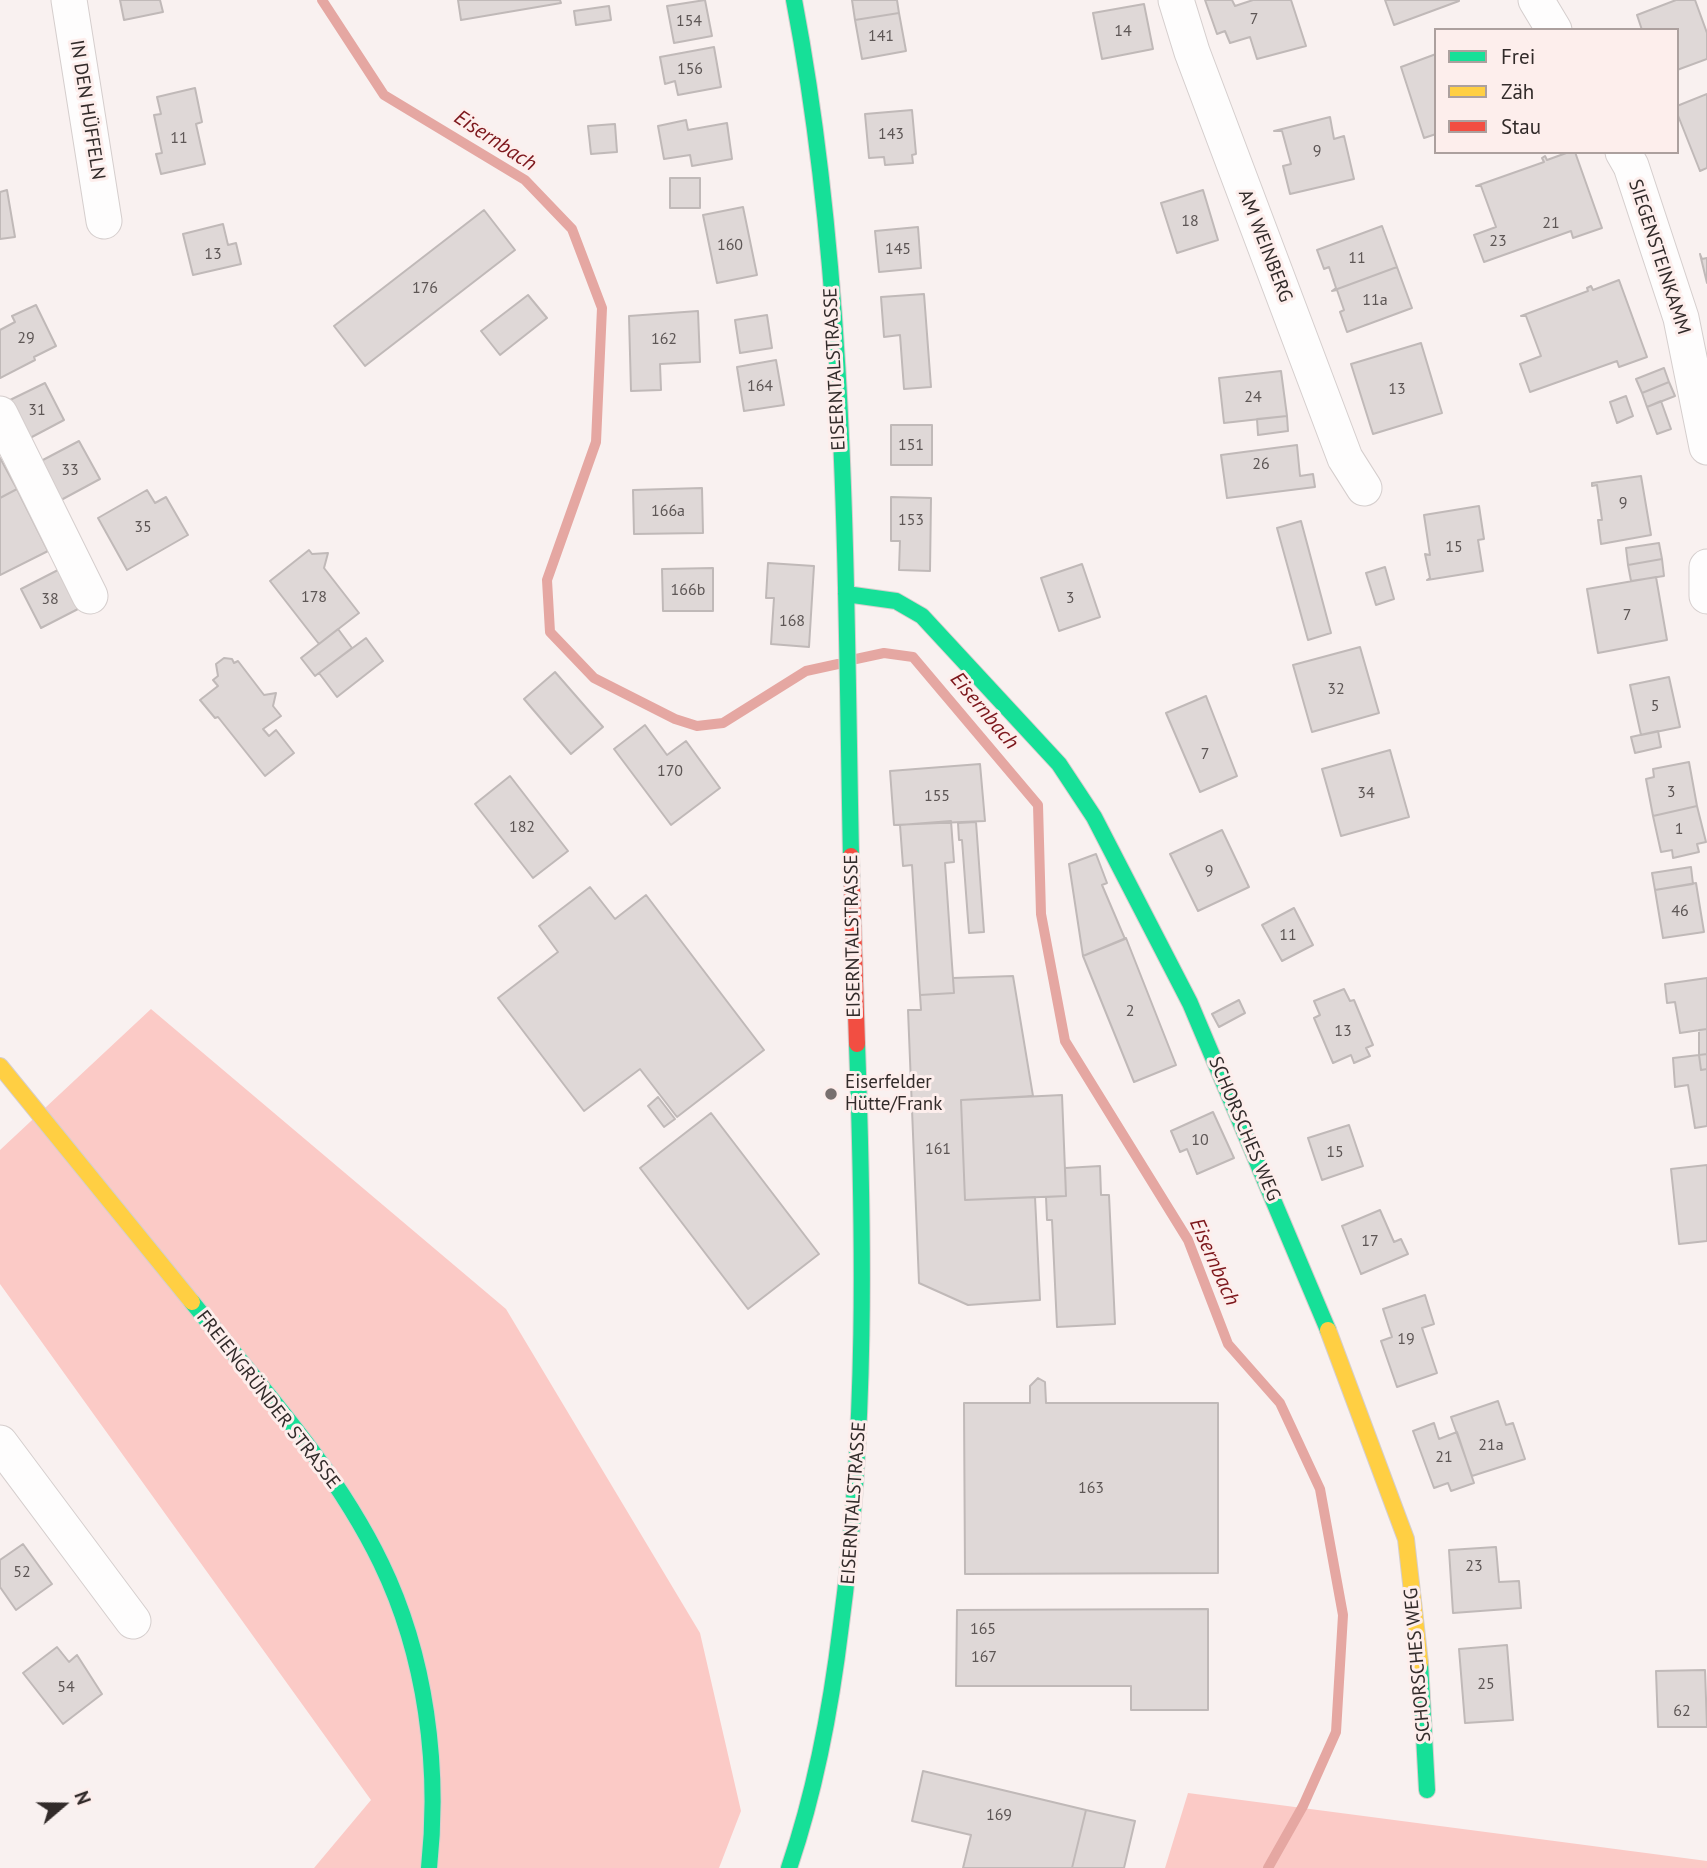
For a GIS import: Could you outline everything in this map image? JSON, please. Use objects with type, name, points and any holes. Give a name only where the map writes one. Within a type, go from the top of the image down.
[{"type":"main road","name":"EISERNTALSTRASSE","points":[[789,1868],[828,1717],[848,1594],[859,1473],[862,1332],[846,594],[825,203],[810,88],[794,0]]},
{"type":"main road","name":"SCHORSCHES WEG","points":[[846,594],[896,601],[922,616],[1059,764],[1107,842],[1190,1003],[1312,1287],[1406,1539],[1420,1657],[1427,1790]]},
{"type":"main road","name":"FREIENGRÜNDER STRASSE","points":[[0,1066],[306,1443],[350,1508],[389,1580],[411,1648],[426,1719],[431,1786],[429,1868]]},
{"type":"street","name":"IN DEN HÜFFELN","points":[[69,0],[104,221]]},
{"type":"street","name":"AM WEINBERG","points":[[1176,0],[1340,445],[1364,488]]},
{"type":"street","points":[[1536,0],[1553,28]]},
{"type":"street","name":"SIEGENSTEINKAMM","points":[[1624,154],[1681,317],[1707,447]]},
{"type":"street","points":[[0,414],[90,596]]},
{"type":"street","points":[[1707,567],[1707,596]]},
{"type":"street","points":[[0,1443],[133,1621]]},
{"type":"shaded area","points":[[151,1009],[506,1309],[700,1633],[741,1811],[719,1868],[314,1868],[371,1800],[0,1284],[0,1150]]},
{"type":"shaded area","points":[[1188,1793],[1707,1861],[1707,1868],[1165,1868]]},
{"type":"building","points":[[120,0],[160,0],[163,12],[124,20]]},
{"type":"building","points":[[458,0],[560,0],[561,3],[461,20]]},
{"type":"building","points":[[705,0],[712,36],[674,43],[667,6]]},
{"type":"building","points":[[852,0],[897,0],[899,13],[855,20]]},
{"type":"building","points":[[1205,0],[1232,0],[1235,6],[1253,0],[1291,0],[1306,46],[1257,59],[1250,37],[1230,43],[1225,31],[1217,34]]},
{"type":"building","points":[[1385,0],[1459,0],[1459,1],[1394,25]]},
{"type":"building","points":[[1676,0],[1695,0],[1707,33],[1707,59],[1679,69],[1679,28],[1641,28],[1637,15]]},
{"type":"building","points":[[1144,4],[1153,49],[1102,59],[1093,13]]},
{"type":"building","points":[[609,6],[611,20],[576,25],[574,11]]},
{"type":"building","points":[[899,13],[906,51],[862,59],[855,20]]},
{"type":"building","points":[[714,47],[721,87],[678,95],[675,81],[665,84],[660,57]]},
{"type":"building","points":[[1434,55],[1434,135],[1424,138],[1401,67]]},
{"type":"building","points":[[195,88],[202,122],[196,124],[205,164],[161,174],[156,154],[162,153],[154,115],[161,114],[157,97]]},
{"type":"building","points":[[1707,94],[1707,168],[1700,171],[1679,118],[1679,105]]},
{"type":"building","points":[[912,110],[916,154],[912,155],[913,163],[885,165],[884,157],[869,158],[865,114]]},
{"type":"building","points":[[1330,117],[1334,139],[1344,136],[1354,179],[1290,194],[1283,166],[1291,164],[1282,131],[1274,131]]},
{"type":"building","points":[[686,120],[688,130],[727,123],[732,159],[692,166],[690,155],[664,159],[658,126]]},
{"type":"building","points":[[615,124],[617,152],[591,154],[588,126]]},
{"type":"building","points":[[1564,154],[1576,154],[1602,228],[1573,238],[1571,231],[1484,262],[1474,235],[1496,227],[1481,186],[1476,186],[1544,162],[1542,158],[1545,156],[1547,160]]},
{"type":"building","points":[[670,178],[700,178],[700,208],[670,208]]},
{"type":"building","points":[[7,190],[15,237],[0,239],[0,192]]},
{"type":"building","points":[[1203,190],[1218,240],[1177,253],[1161,203]]},
{"type":"building","points":[[743,207],[757,275],[717,283],[703,215]]},
{"type":"building","points":[[484,210],[515,250],[365,366],[334,326]]},
{"type":"building","points":[[223,224],[228,245],[236,243],[241,264],[193,275],[183,234]]},
{"type":"building","points":[[1382,226],[1397,267],[1332,291],[1336,288],[1329,267],[1324,269],[1317,250]]},
{"type":"building","points":[[918,227],[921,268],[879,272],[875,231]]},
{"type":"building","points":[[1700,254],[1702,259],[1707,258],[1707,283]]},
{"type":"building","points":[[1397,267],[1412,308],[1347,332],[1340,312],[1344,310],[1337,290],[1332,291]]},
{"type":"building","points":[[1619,280],[1647,357],[1619,367],[1617,361],[1530,392],[1520,364],[1541,356],[1526,316],[1521,316],[1588,291],[1587,288],[1591,286],[1593,290]]},
{"type":"building","points":[[924,294],[931,387],[904,389],[900,335],[884,337],[881,297]]},
{"type":"building","points":[[528,295],[547,318],[500,355],[481,331]]},
{"type":"building","points":[[36,305],[56,346],[0,378],[0,330],[15,322],[12,316]]},
{"type":"building","points":[[698,311],[700,362],[660,364],[661,390],[631,391],[629,316]]},
{"type":"building","points":[[767,315],[772,348],[740,353],[735,320]]},
{"type":"building","points":[[1421,343],[1442,413],[1373,434],[1351,364]]},
{"type":"building","points":[[776,360],[784,405],[744,411],[737,367]]},
{"type":"building","points":[[1664,368],[1669,382],[1642,393],[1636,379]]},
{"type":"building","points":[[1281,371],[1287,416],[1224,423],[1219,378]]},
{"type":"building","points":[[1669,382],[1675,396],[1647,407],[1642,393]]},
{"type":"building","points":[[45,383],[64,420],[30,438],[10,400]]},
{"type":"building","points":[[1626,396],[1633,416],[1617,423],[1610,402]]},
{"type":"building","points":[[1661,401],[1671,429],[1657,434],[1647,407]]},
{"type":"building","points":[[1287,416],[1288,431],[1258,435],[1257,419]]},
{"type":"building","points":[[891,425],[932,425],[932,465],[891,465]]},
{"type":"building","points":[[79,441],[100,479],[61,500],[41,461]]},
{"type":"building","points":[[1297,445],[1300,476],[1313,474],[1315,487],[1227,498],[1221,455]]},
{"type":"building","points":[[0,458],[17,489],[0,498]]},
{"type":"building","points":[[1641,476],[1651,535],[1601,544],[1598,520],[1602,520],[1597,485],[1592,486],[1592,483]]},
{"type":"building","points":[[702,488],[703,533],[634,534],[633,490]]},
{"type":"building","points":[[17,489],[48,551],[0,575],[0,498]]},
{"type":"building","points":[[147,490],[155,503],[166,497],[188,535],[127,570],[98,518]]},
{"type":"building","points":[[891,497],[931,498],[930,571],[899,570],[900,541],[891,541]]},
{"type":"building","points":[[1479,506],[1484,539],[1478,540],[1483,571],[1427,580],[1430,578],[1425,554],[1430,555],[1424,515]]},
{"type":"building","points":[[1301,521],[1331,633],[1308,640],[1277,528]]},
{"type":"building","points":[[1659,543],[1662,559],[1628,565],[1626,548]]},
{"type":"building","points":[[309,550],[312,554],[328,553],[324,568],[359,613],[319,644],[270,581]]},
{"type":"building","points":[[1662,559],[1664,576],[1631,581],[1628,565]]},
{"type":"building","points":[[768,563],[814,566],[809,647],[771,644],[774,598],[766,598]]},
{"type":"building","points":[[1082,564],[1100,617],[1059,631],[1041,578]]},
{"type":"building","points":[[1385,567],[1394,599],[1376,605],[1366,573]]},
{"type":"building","points":[[713,568],[713,611],[663,611],[662,569]]},
{"type":"building","points":[[58,570],[78,609],[41,628],[21,589]]},
{"type":"building","points":[[1656,577],[1667,640],[1598,653],[1587,589]]},
{"type":"building","points":[[338,629],[352,648],[315,676],[301,658]]},
{"type":"building","points":[[366,638],[383,661],[337,697],[319,673]]},
{"type":"building","points":[[1360,647],[1379,713],[1312,732],[1293,665]]},
{"type":"building","points":[[224,658],[232,659],[234,663],[238,661],[264,695],[276,693],[273,706],[281,716],[263,729],[269,736],[276,730],[294,753],[265,776],[218,717],[215,718],[200,700],[218,686],[213,680],[218,676],[216,664]]},
{"type":"building","points":[[555,672],[603,727],[571,754],[524,699]]},
{"type":"building","points":[[1669,677],[1680,727],[1641,735],[1630,685]]},
{"type":"building","points":[[1206,696],[1237,776],[1200,792],[1166,713]]},
{"type":"building","points":[[645,725],[667,755],[686,741],[720,788],[671,825],[614,749]]},
{"type":"building","points":[[1658,731],[1661,747],[1635,753],[1631,737]]},
{"type":"building","points":[[1390,750],[1409,817],[1341,836],[1322,769]]},
{"type":"building","points":[[1689,762],[1697,806],[1653,816],[1646,779],[1654,777],[1653,769]]},
{"type":"building","points":[[980,764],[985,821],[894,825],[890,771]]},
{"type":"building","points":[[510,776],[568,851],[533,878],[475,804]]},
{"type":"building","points":[[1697,806],[1706,842],[1697,844],[1699,852],[1673,858],[1672,850],[1661,852],[1653,816]]},
{"type":"building","points":[[951,821],[954,862],[945,863],[954,993],[920,995],[912,865],[903,866],[900,825]]},
{"type":"building","points":[[976,822],[984,932],[969,933],[962,840],[959,840],[958,823]]},
{"type":"building","points":[[1222,830],[1249,887],[1198,911],[1170,854]]},
{"type":"building","points":[[1096,854],[1107,883],[1102,885],[1125,939],[1083,956],[1069,864]]},
{"type":"building","points":[[1691,867],[1693,884],[1655,890],[1652,873]]},
{"type":"building","points":[[1696,883],[1704,932],[1663,938],[1655,890]]},
{"type":"building","points":[[590,887],[615,919],[646,895],[764,1050],[677,1117],[640,1069],[584,1111],[498,998],[558,952],[539,926]]},
{"type":"building","points":[[1294,908],[1313,945],[1282,961],[1262,925]]},
{"type":"building","points":[[1126,938],[1176,1065],[1134,1082],[1083,956]]},
{"type":"building","points":[[1013,976],[1033,1096],[961,1100],[965,1200],[1035,1197],[1040,1300],[968,1305],[919,1283],[908,1010],[921,1010],[920,995],[954,993],[953,978]]},
{"type":"building","points":[[1707,978],[1707,1029],[1680,1033],[1675,1002],[1667,1003],[1665,984]]},
{"type":"building","points":[[1344,989],[1350,1001],[1354,1000],[1373,1045],[1366,1048],[1370,1056],[1354,1063],[1351,1055],[1333,1063],[1314,1018],[1320,1015],[1314,1001]]},
{"type":"building","points":[[1239,1000],[1245,1013],[1219,1027],[1212,1014]]},
{"type":"building","points":[[1707,1029],[1707,1054],[1699,1055],[1699,1030]]},
{"type":"building","points":[[1707,1054],[1707,1069],[1701,1070],[1699,1055]]},
{"type":"building","points":[[1699,1055],[1701,1070],[1707,1069],[1707,1126],[1695,1128],[1688,1085],[1675,1087],[1673,1058]]},
{"type":"building","points":[[1062,1095],[1066,1196],[965,1200],[961,1100]]},
{"type":"building","points":[[658,1097],[675,1119],[664,1127],[648,1106]]},
{"type":"building","points":[[1213,1112],[1234,1158],[1197,1174],[1187,1149],[1180,1152],[1171,1131]]},
{"type":"building","points":[[711,1113],[819,1254],[748,1309],[640,1168]]},
{"type":"building","points":[[1349,1125],[1363,1166],[1322,1180],[1308,1138]]},
{"type":"building","points":[[1707,1165],[1707,1241],[1679,1244],[1671,1169]]},
{"type":"building","points":[[1100,1166],[1101,1195],[1109,1195],[1115,1324],[1057,1327],[1052,1220],[1047,1220],[1046,1197],[1066,1196],[1065,1168]]},
{"type":"building","points":[[1380,1210],[1394,1242],[1401,1239],[1408,1254],[1361,1274],[1342,1226]]},
{"type":"building","points":[[1425,1295],[1434,1324],[1422,1328],[1437,1373],[1397,1387],[1381,1341],[1392,1337],[1383,1309]]},
{"type":"building","points":[[1038,1378],[1045,1382],[1046,1403],[1218,1403],[1218,1573],[965,1574],[964,1403],[1030,1403],[1030,1386]]},
{"type":"building","points":[[1498,1401],[1506,1425],[1513,1423],[1525,1459],[1472,1476],[1451,1417]]},
{"type":"building","points":[[1434,1423],[1439,1439],[1457,1432],[1474,1483],[1451,1491],[1448,1483],[1434,1488],[1413,1431]]},
{"type":"building","points":[[23,1544],[52,1584],[16,1610],[0,1587],[0,1560]]},
{"type":"building","points":[[1496,1547],[1499,1582],[1519,1581],[1521,1608],[1453,1613],[1449,1550]]},
{"type":"building","points":[[1208,1609],[1208,1710],[1131,1710],[1131,1686],[956,1686],[957,1610]]},
{"type":"building","points":[[1507,1645],[1513,1720],[1465,1723],[1459,1649]]},
{"type":"building","points":[[57,1647],[69,1662],[77,1655],[102,1694],[63,1724],[23,1673]]},
{"type":"building","points":[[1705,1670],[1707,1727],[1658,1727],[1656,1671]]},
{"type":"building","points":[[923,1771],[1086,1810],[1072,1868],[963,1868],[971,1835],[912,1821]]},
{"type":"building","points":[[1086,1810],[1135,1821],[1124,1868],[1072,1868]]},
{"type":"waterway","name":"Eisernbach","points":[[322,0],[384,95],[525,180],[572,229],[602,308],[596,442],[547,580],[550,632],[594,678],[675,719],[697,726],[723,723],[806,671],[838,664]]},
{"type":"waterway","name":"Eisernbach","points":[[856,659],[884,653],[913,657],[1038,805],[1041,914],[1065,1041],[1188,1240],[1228,1344],[1280,1403],[1320,1489],[1343,1615],[1336,1732],[1303,1806],[1268,1868]]},
{"type":"traffic: fast","points":[[794,0],[812,106],[834,319],[845,534],[851,856]]},
{"type":"traffic: fast","points":[[846,594],[896,601],[922,616],[1059,764],[1094,817],[1190,1003],[1328,1330]]},
{"type":"traffic: fast","points":[[789,1868],[815,1778],[827,1718],[849,1553],[861,1335],[857,1044]]},
{"type":"traffic: fast","points":[[192,1302],[269,1395],[318,1460],[362,1527],[381,1563],[409,1636],[426,1712],[432,1790],[429,1868]]},
{"type":"traffic: fast","points":[[1420,1663],[1427,1790]]},
{"type":"traffic: slow","points":[[0,1066],[192,1302]]},
{"type":"traffic: slow","points":[[1328,1330],[1406,1539],[1420,1663]]},
{"type":"traffic: jam","points":[[851,856],[857,1044]]},
{"type":"place","name":"Eiserfelder Hütte/Frank","points":[[831,1094]]}]
